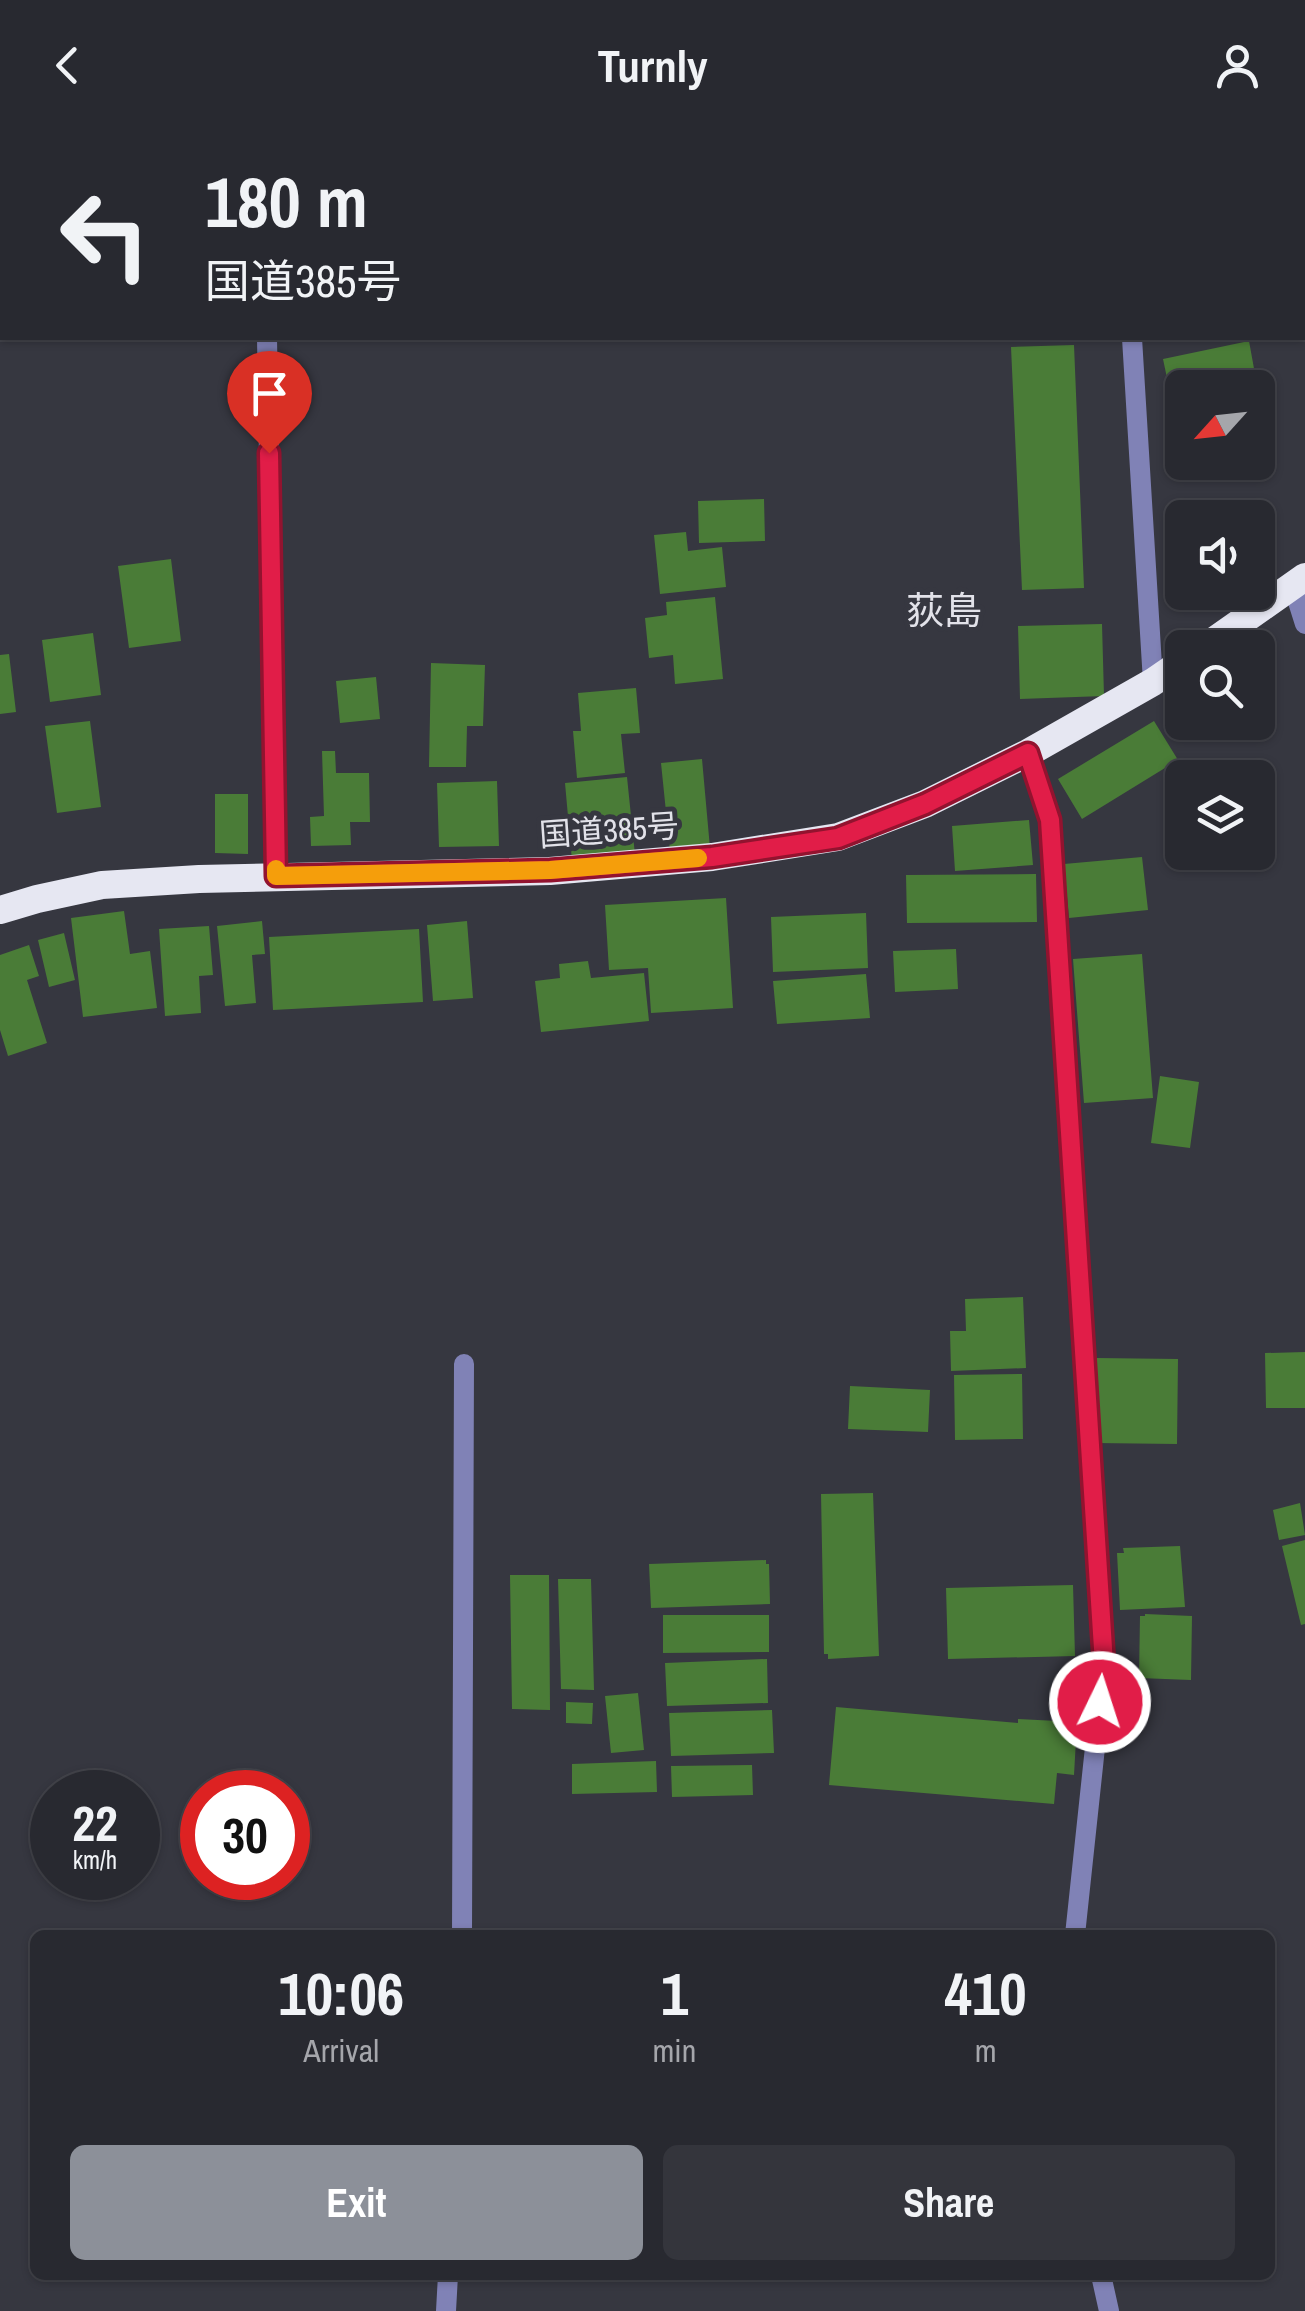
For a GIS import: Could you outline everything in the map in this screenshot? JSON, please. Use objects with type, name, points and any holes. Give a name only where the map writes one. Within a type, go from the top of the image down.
[{"type":"highway","points":[[1230,630],[1299,581]]},
{"type":"highway","name":"国道385号","points":[[0,910],[102,886],[276,876],[550,870],[712,857],[838,838],[925,804],[1028,753],[1165,674]]},
{"type":"street","points":[[267,340],[276,876]]},
{"type":"street","points":[[1132,340],[1153,682]]},
{"type":"street","points":[[1299,581],[1305,624]]},
{"type":"street","points":[[1028,753],[1050,820],[1104,1664],[1076,1930]]},
{"type":"street","points":[[462,1930],[464,1364]]},
{"type":"street","points":[[446,2311],[448,2280]]},
{"type":"street","points":[[1102,2280],[1109,2311]]},
{"type":"building","points":[[1249,341],[1254,370],[1165,370],[1163,359]]},
{"type":"building","points":[[1074,345],[1084,588],[1022,590],[1011,347]]},
{"type":"building","points":[[764,499],[765,541],[699,543],[698,501]]},
{"type":"building","points":[[686,532],[688,551],[722,547],[726,587],[660,594],[654,535]]},
{"type":"building","points":[[171,559],[181,641],[129,648],[118,566]]},
{"type":"building","points":[[715,597],[723,679],[675,684],[673,655],[649,658],[645,618],[667,615],[666,602]]},
{"type":"building","points":[[1102,624],[1104,696],[1020,699],[1018,626]]},
{"type":"building","points":[[93,633],[101,695],[50,702],[42,640]]},
{"type":"building","points":[[9,654],[16,712],[0,714],[0,655]]},
{"type":"building","points":[[431,663],[485,665],[483,726],[467,726],[466,767],[429,767]]},
{"type":"building","points":[[376,677],[380,719],[340,723],[336,681]]},
{"type":"building","points":[[636,688],[640,733],[621,734],[625,773],[577,778],[573,731],[581,731],[578,693]]},
{"type":"building","points":[[90,721],[101,807],[57,813],[45,726]]},
{"type":"building","points":[[1154,721],[1178,760],[1165,760],[1165,768],[1082,819],[1058,779]]},
{"type":"building","points":[[322,751],[335,751],[336,773],[369,773],[370,822],[350,822],[351,845],[311,846],[310,817],[324,816]]},
{"type":"building","points":[[702,759],[710,848],[670,851],[661,763]]},
{"type":"building","points":[[627,777],[635,855],[572,861],[565,783]]},
{"type":"building","points":[[497,781],[499,846],[439,847],[437,783]]},
{"type":"building","points":[[215,794],[248,794],[248,854],[215,853]]},
{"type":"building","points":[[1029,820],[1033,865],[955,871],[952,826]]},
{"type":"building","points":[[1142,857],[1148,910],[1069,918],[1064,864]]},
{"type":"building","points":[[1036,874],[1037,922],[907,923],[906,875]]},
{"type":"building","points":[[726,898],[733,1008],[651,1013],[648,968],[609,970],[605,905]]},
{"type":"building","points":[[124,911],[130,954],[150,951],[157,1008],[83,1017],[71,918]]},
{"type":"building","points":[[866,913],[868,968],[773,972],[771,917]]},
{"type":"building","points":[[262,921],[265,954],[252,955],[256,1003],[225,1006],[217,926]]},
{"type":"building","points":[[467,921],[473,998],[433,1001],[427,925]]},
{"type":"building","points":[[209,926],[213,975],[199,976],[201,1013],[165,1016],[159,929]]},
{"type":"building","points":[[419,929],[423,1002],[273,1010],[269,937]]},
{"type":"building","points":[[64,933],[75,980],[49,987],[38,940]]},
{"type":"building","points":[[29,945],[39,976],[27,980],[47,1043],[8,1056],[0,1030],[0,955]]},
{"type":"building","points":[[956,949],[958,989],[895,992],[893,951]]},
{"type":"building","points":[[1142,954],[1153,1098],[1084,1103],[1073,959]]},
{"type":"building","points":[[588,961],[591,978],[644,973],[649,1021],[541,1032],[535,981],[560,978],[559,964]]},
{"type":"building","points":[[866,974],[870,1018],[777,1024],[773,981]]},
{"type":"building","points":[[1160,1076],[1199,1082],[1190,1148],[1151,1143]]},
{"type":"building","points":[[1023,1297],[1026,1368],[951,1371],[950,1331],[966,1331],[965,1299]]},
{"type":"building","points":[[1305,1352],[1305,1408],[1266,1408],[1265,1353]]},
{"type":"building","points":[[1096,1358],[1178,1359],[1177,1444],[1095,1443]]},
{"type":"building","points":[[1022,1374],[1023,1439],[955,1440],[954,1375]]},
{"type":"building","points":[[850,1386],[930,1390],[928,1432],[848,1429]]},
{"type":"building","points":[[873,1493],[879,1656],[828,1659],[828,1654],[824,1654],[821,1494]]},
{"type":"building","points":[[1300,1503],[1305,1535],[1279,1540],[1273,1510]]},
{"type":"building","points":[[1305,1540],[1305,1624],[1301,1625],[1282,1546]]},
{"type":"building","points":[[1180,1546],[1185,1607],[1120,1610],[1117,1553],[1124,1553],[1123,1548]]},
{"type":"building","points":[[766,1560],[770,1604],[651,1608],[649,1564]]},
{"type":"building","points":[[510,1575],[549,1575],[550,1710],[512,1709]]},
{"type":"building","points":[[558,1579],[591,1579],[594,1690],[561,1689]]},
{"type":"building","points":[[1073,1585],[1075,1656],[948,1659],[946,1588]]},
{"type":"building","points":[[663,1615],[769,1615],[769,1652],[663,1653]]},
{"type":"building","points":[[1140,1616],[1192,1616],[1191,1680],[1139,1678]]},
{"type":"building","points":[[767,1659],[768,1703],[667,1706],[665,1663]]},
{"type":"building","points":[[638,1693],[644,1750],[611,1753],[605,1696]]},
{"type":"building","points":[[566,1702],[593,1703],[592,1724],[566,1723]]},
{"type":"building","points":[[836,1707],[1018,1723],[1018,1719],[1077,1722],[1074,1775],[1057,1773],[1054,1804],[829,1785]]},
{"type":"building","points":[[772,1710],[774,1753],[671,1756],[669,1713]]},
{"type":"building","points":[[656,1761],[657,1792],[572,1794],[572,1764]]},
{"type":"building","points":[[752,1765],[753,1795],[672,1797],[671,1766]]},
{"type":"slow traffic","points":[[276,869],[276,876],[550,870],[698,858]]},
{"type":"district","name":"荻島","points":[[944,610]]},
{"type":"route","points":[[269,453],[276,876],[550,870],[712,857],[838,838],[925,804],[1028,753],[1050,820],[1104,1664],[1100,1702]]}]
